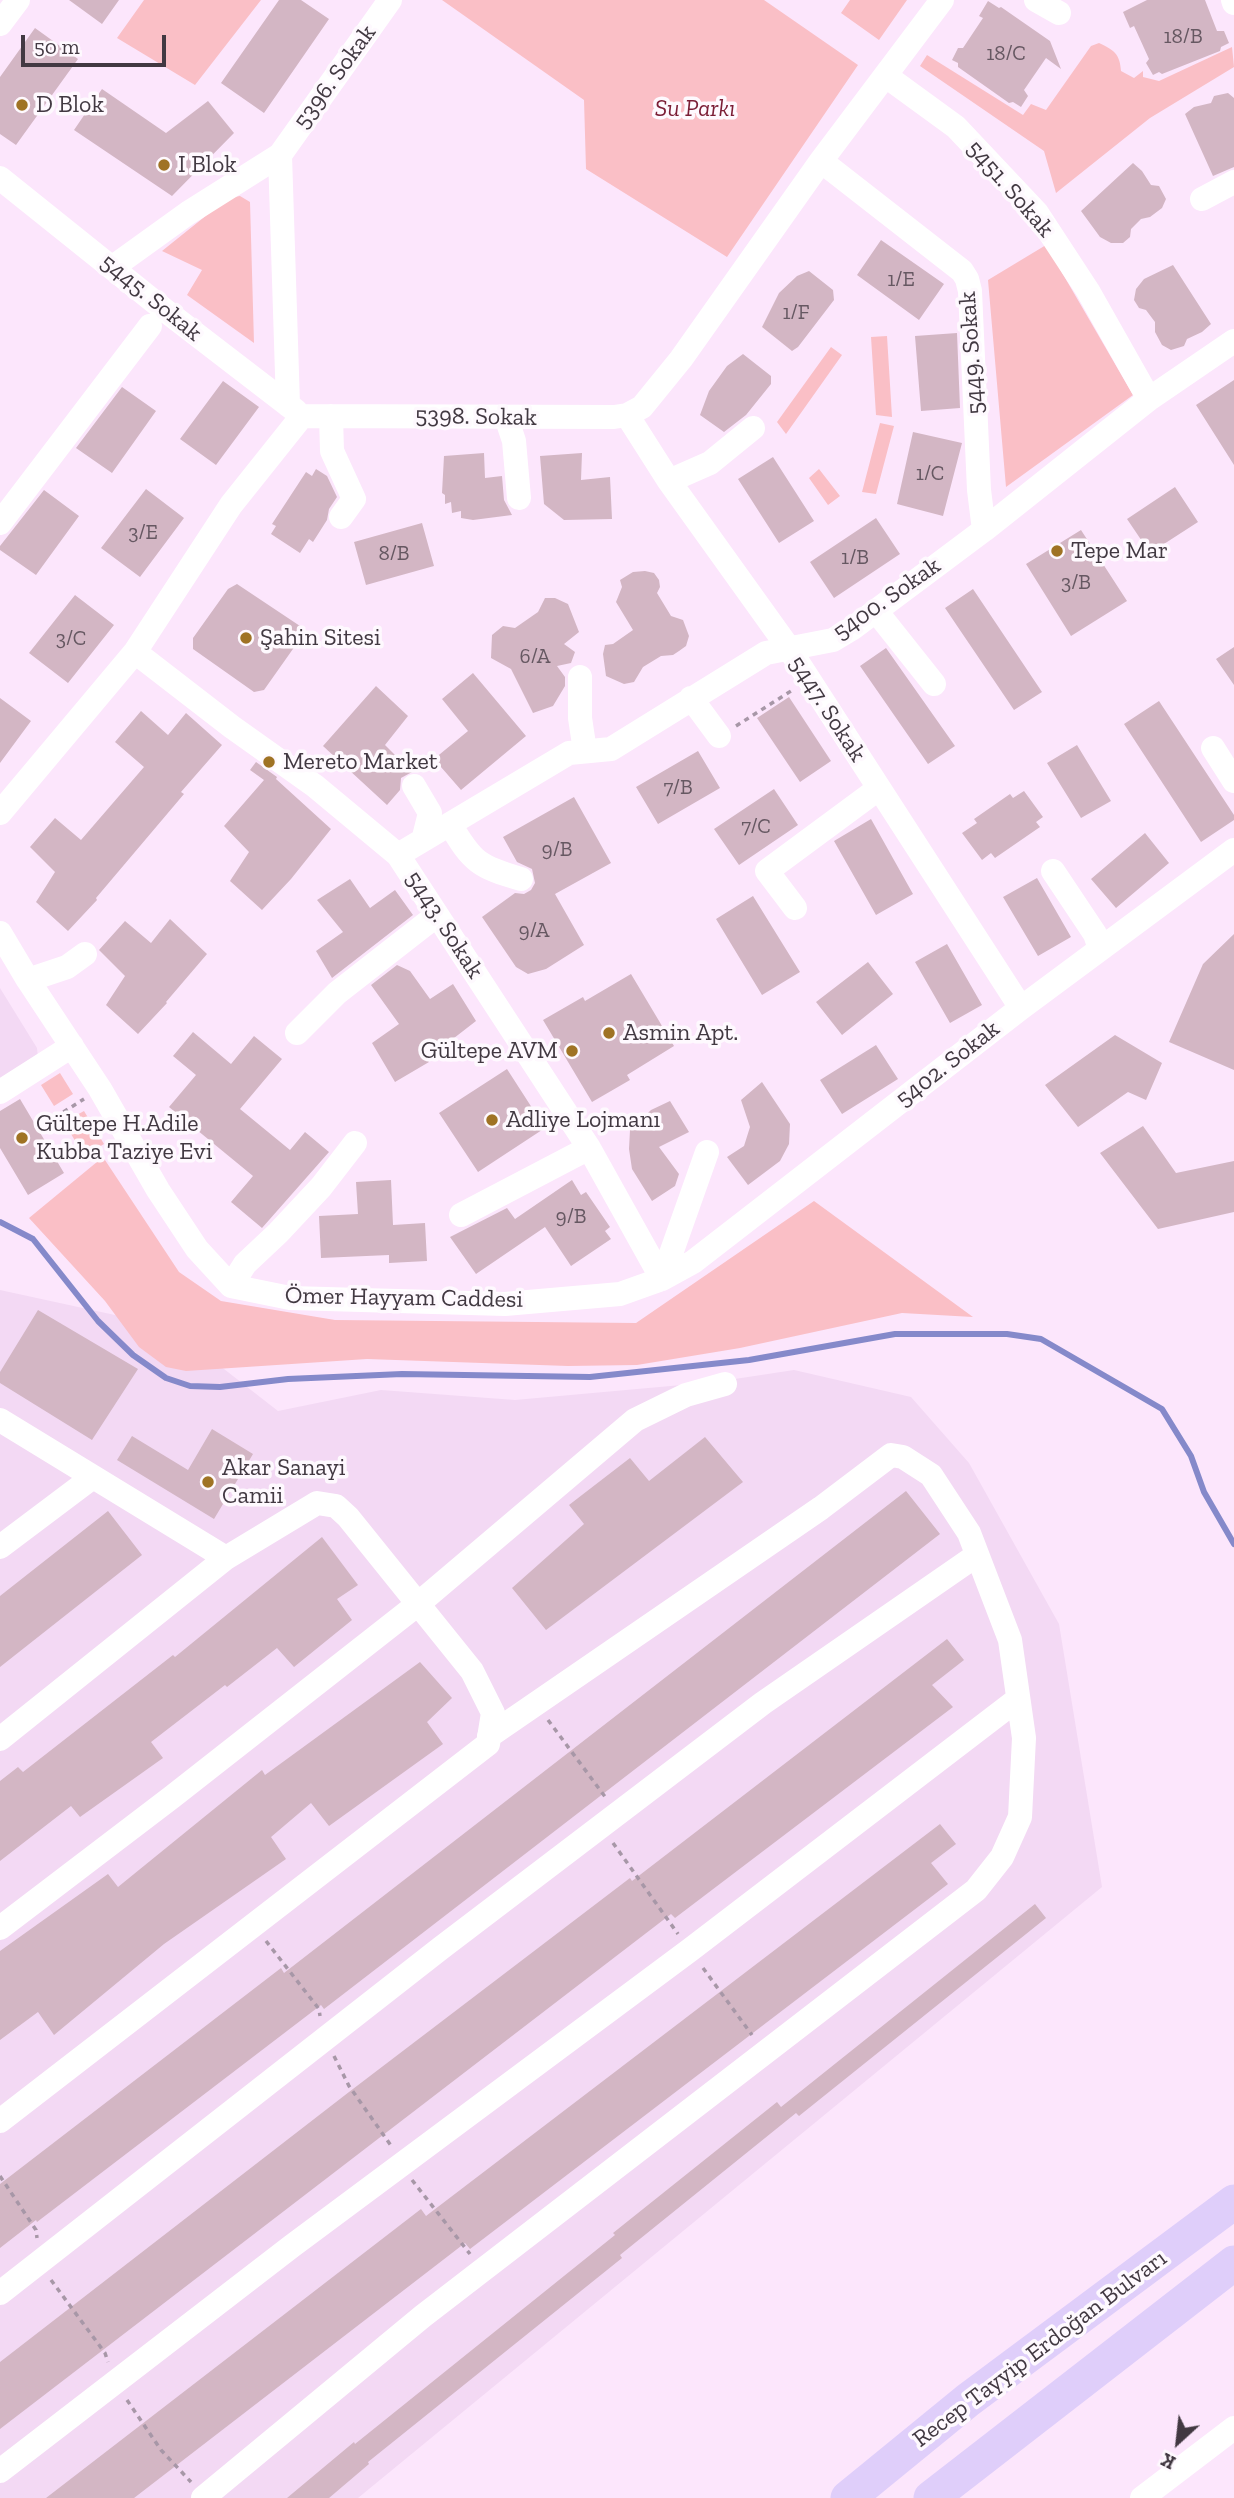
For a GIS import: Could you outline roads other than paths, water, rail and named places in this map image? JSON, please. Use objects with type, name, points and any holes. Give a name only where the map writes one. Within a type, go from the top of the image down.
[{"type":"highway","name":"Recep Tayyip Erdoğan Bulvarı","points":[[848,2498],[968,2400],[1234,2202]]},
{"type":"highway","name":"Recep Tayyip Erdoğan Bulvarı","points":[[931,2498],[1234,2263]]},
{"type":"street","points":[[0,24],[18,0]]},
{"type":"street","name":"5396. Sokak","points":[[280,155],[390,0]]},
{"type":"street","points":[[627,415],[642,407],[681,359],[821,161],[942,0]]},
{"type":"street","points":[[1036,0],[1059,13]]},
{"type":"street","name":"5451. Sokak","points":[[886,76],[956,127],[1037,213],[1088,291],[1149,399]]},
{"type":"street","points":[[0,813],[135,652],[295,411],[280,155],[188,213],[113,267]]},
{"type":"street","name":"5449. Sokak","points":[[821,161],[962,271],[967,279],[970,291],[979,490],[984,530]]},
{"type":"street","name":"5445. Sokak","points":[[0,178],[295,411]]},
{"type":"street","points":[[1202,199],[1234,182]]},
{"type":"street","points":[[0,523],[150,326]]},
{"type":"street","name":"5400. Sokak","points":[[398,855],[424,837],[569,753],[611,749],[766,653],[833,640],[853,628],[984,530],[1149,399],[1234,341]]},
{"type":"street","name":"5398. Sokak","points":[[295,411],[331,416],[562,419],[627,415]]},
{"type":"street","name":"5447. Sokak","points":[[627,415],[669,481],[788,647],[1021,1008]]},
{"type":"street","points":[[331,416],[332,452],[354,499],[341,517]]},
{"type":"street","points":[[506,417],[514,440],[519,498]]},
{"type":"street","points":[[669,481],[710,463],[753,428]]},
{"type":"street","points":[[876,611],[934,684]]},
{"type":"street","name":"5443. Sokak","points":[[135,652],[232,727],[315,786],[398,855],[589,1148],[662,1279]]},
{"type":"street","points":[[580,677],[580,718],[585,751]]},
{"type":"street","points":[[691,698],[719,736]]},
{"type":"street","points":[[1213,748],[1234,781]]},
{"type":"street","points":[[414,786],[430,813],[424,837]]},
{"type":"street","points":[[795,908],[767,871],[878,789]]},
{"type":"street","points":[[450,824],[475,860],[490,870],[521,879]]},
{"type":"street","name":"5402. Sokak","points":[[662,1279],[693,1262],[1021,1008],[1234,850]]},
{"type":"street","points":[[1053,871],[1095,934],[1100,949]]},
{"type":"street","points":[[297,1033],[337,993],[437,915]]},
{"type":"street","points":[[0,933],[100,1089],[158,1190],[197,1249],[231,1286],[245,1264],[321,1187],[355,1143]]},
{"type":"street","points":[[28,979],[67,967],[85,954]]},
{"type":"street","points":[[0,1092],[72,1046]]},
{"type":"street","points":[[461,1214],[589,1148]]},
{"type":"street","points":[[662,1279],[707,1152]]},
{"type":"street","name":"Ömer Hayyam Caddesi","points":[[231,1286],[290,1298],[505,1304],[620,1294],[662,1279]]},
{"type":"street","points":[[0,1928],[418,1604],[635,1420],[686,1395],[725,1384]]},
{"type":"street","points":[[0,1420],[226,1558]]},
{"type":"street","points":[[203,2497],[423,2316],[976,1890],[1002,1857],[1020,1818],[1024,1738],[1010,1640],[968,1533],[931,1475],[903,1457],[891,1455],[821,1508],[489,1735]]},
{"type":"street","points":[[0,1547],[93,1477]]},
{"type":"street","points":[[0,1739],[226,1558],[317,1503],[336,1506],[348,1517],[472,1671],[493,1713],[488,1744],[0,2121]]},
{"type":"street","points":[[0,2293],[325,2039],[763,1703],[977,1555]]},
{"type":"street","points":[[0,2471],[1018,1699]]},
{"type":"street","points":[[1142,2498],[1234,2428]]},
{"type":"waterway","points":[[0,1222],[33,1239],[98,1321],[133,1355],[166,1378],[190,1386],[220,1387],[288,1379],[402,1374],[590,1377],[749,1360],[895,1334],[1007,1334],[1041,1339],[1162,1409],[1191,1456],[1204,1492],[1234,1544]]},
{"type":"place","name":"D Blok","points":[[22,105]]},
{"type":"place","name":"I Blok","points":[[164,165]]},
{"type":"place","name":"Tepe Mar","points":[[1057,551]]},
{"type":"place","name":"Şahin Sitesi","points":[[246,638]]},
{"type":"place","name":"Mereto Market","points":[[269,762]]},
{"type":"place","name":"Asmin Apt.","points":[[609,1033]]},
{"type":"place","name":"Gültepe AVM","points":[[572,1051]]},
{"type":"place","name":"Adliye Lojmanı","points":[[492,1120]]},
{"type":"place","name":"Gültepe H.Adile Kubba Taziye Evi","points":[[22,1138]]},
{"type":"place","name":"Akar Sanayi Camii","points":[[208,1482]]},
{"type":"park label","name":"Su Parkı","points":[[695,109]]}]
